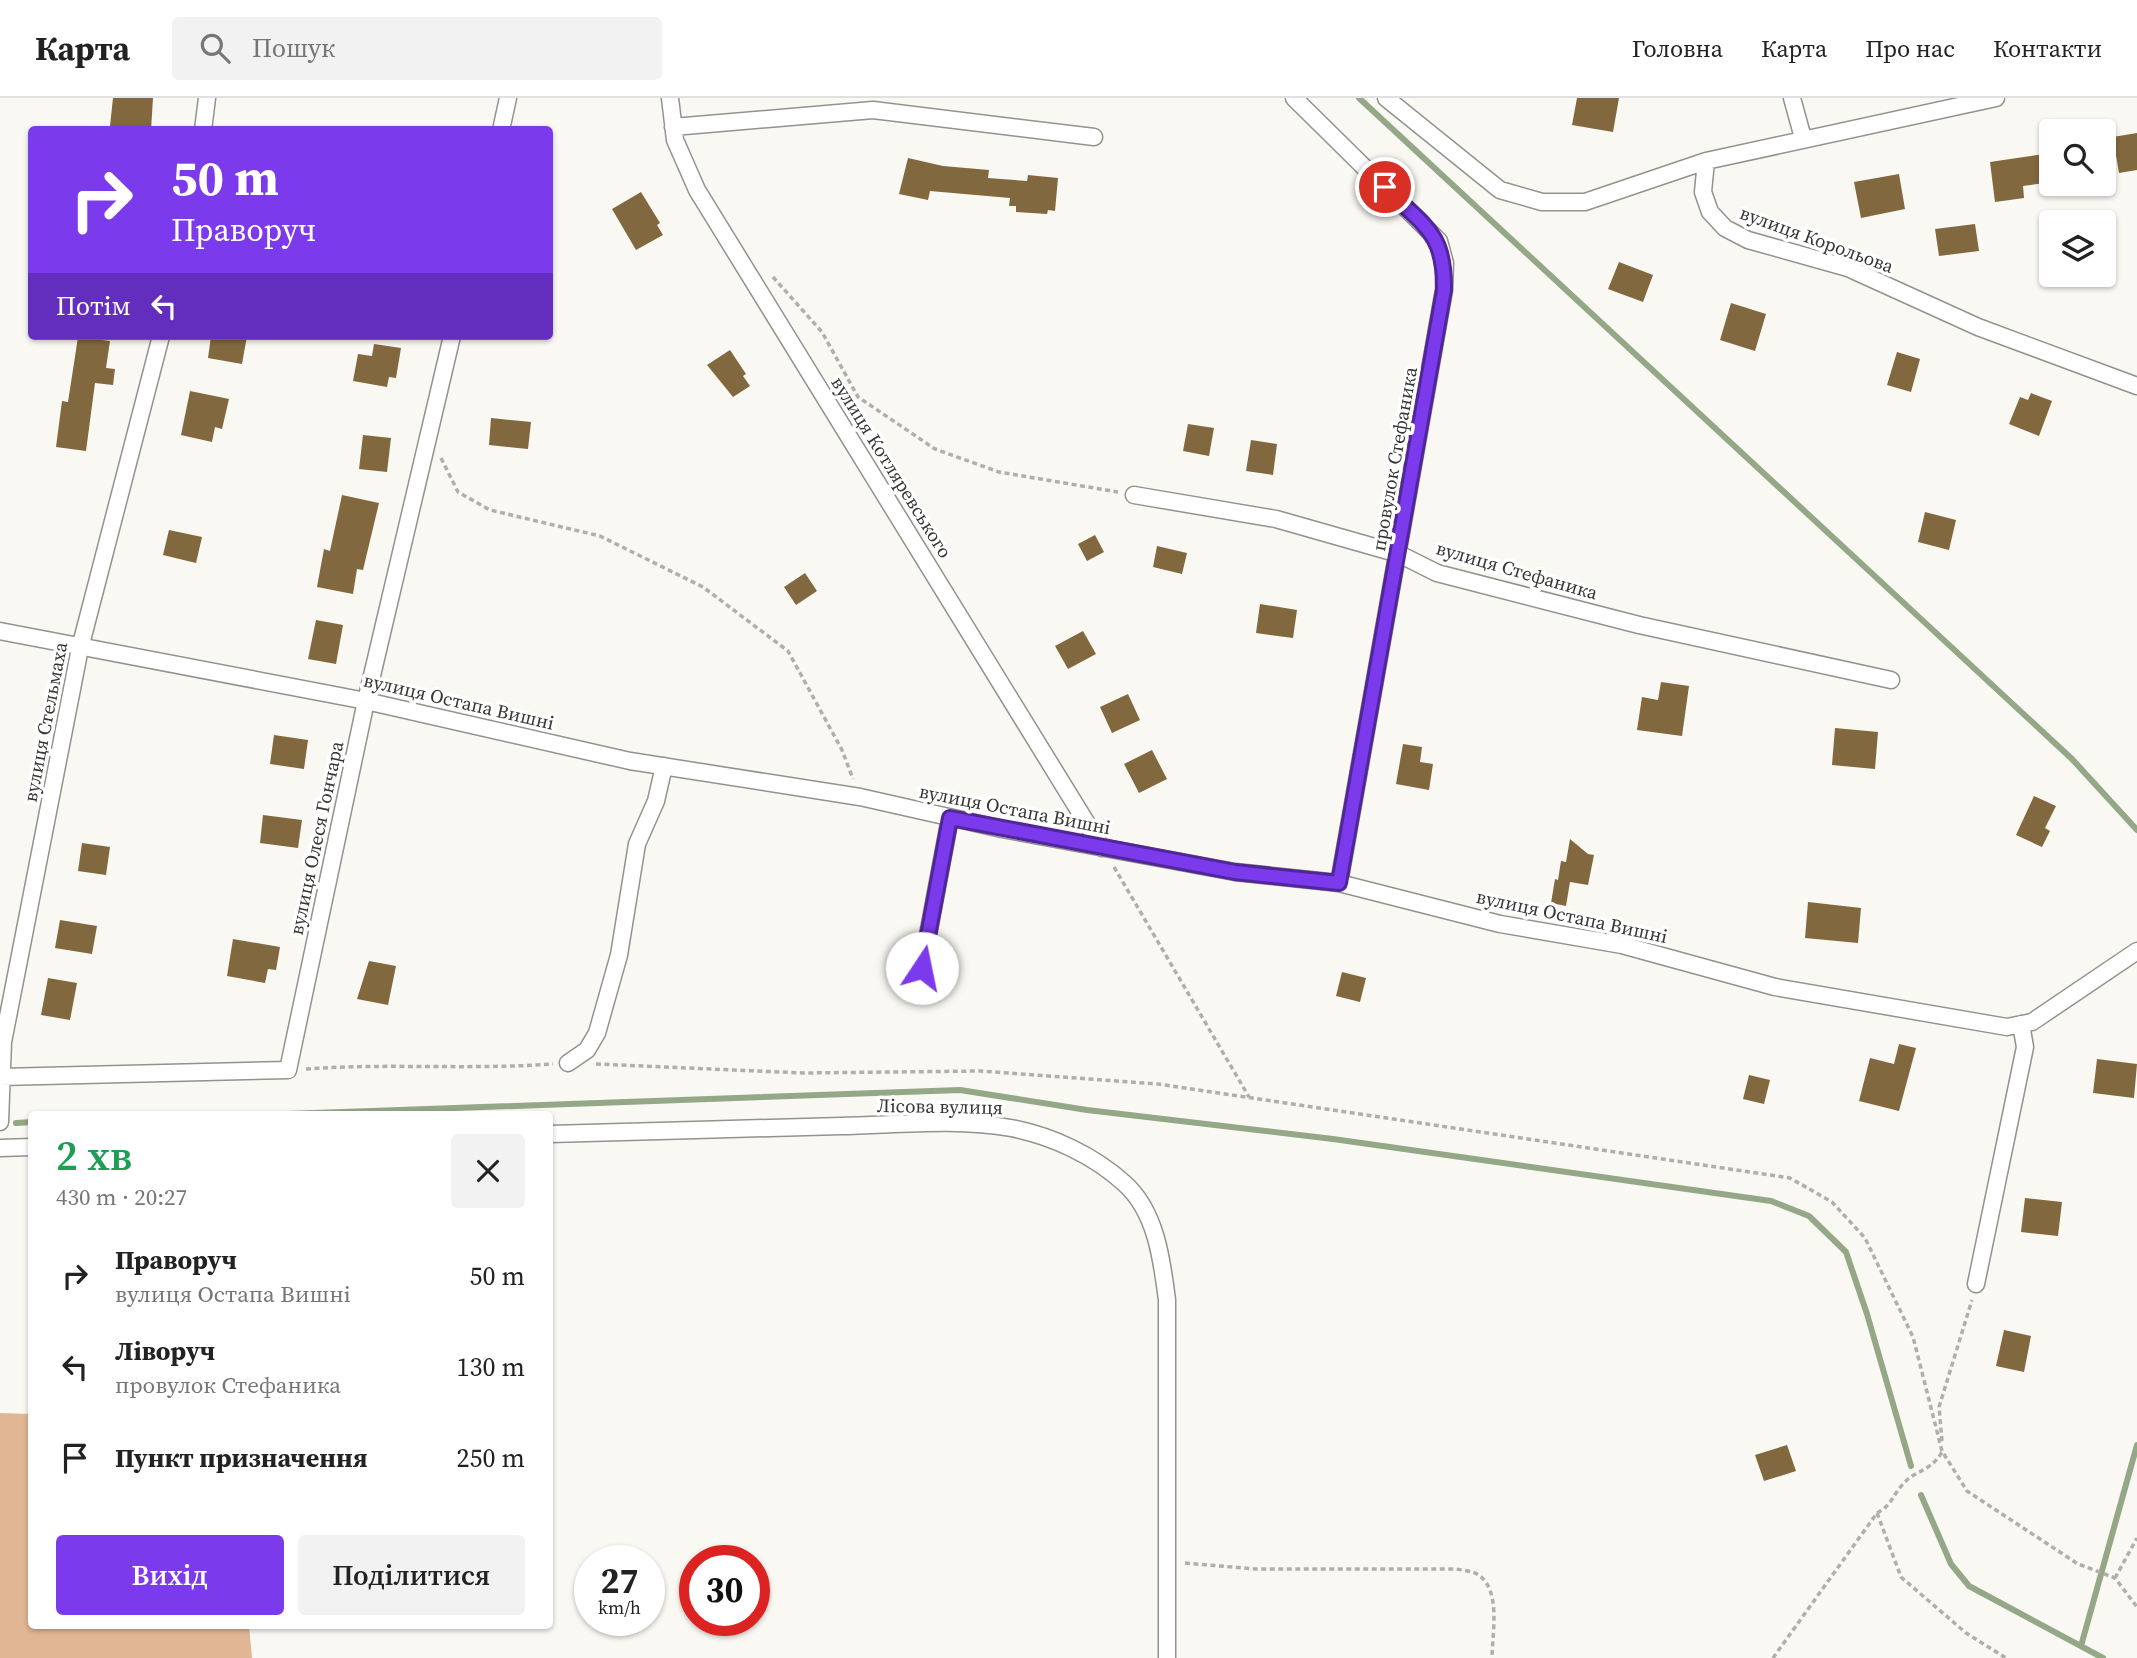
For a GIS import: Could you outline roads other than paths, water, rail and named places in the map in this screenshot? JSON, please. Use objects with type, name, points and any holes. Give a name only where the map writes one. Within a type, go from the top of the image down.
[{"type":"street","points":[[204,126],[207,98]]},
{"type":"street","points":[[502,126],[509,98]]},
{"type":"street","name":"вулиця Котляревського","points":[[670,98],[675,140],[696,190],[1102,848]]},
{"type":"street","name":"провулок Стефаника","points":[[1294,98],[1439,241],[1445,263],[1444,290],[1339,883]]},
{"type":"street","points":[[1792,98],[1803,138]]},
{"type":"street","points":[[1388,100],[1500,190],[1542,202],[1585,202],[1706,161],[1996,98]]},
{"type":"street","points":[[673,127],[873,110],[1094,137]]},
{"type":"street","name":"вулиця Корольова","points":[[1706,161],[1703,192],[1710,212],[1725,228],[1748,240],[1790,254],[1848,268],[1978,327],[2137,386]]},
{"type":"street","name":"вулиця Стельмаха","points":[[0,1122],[3,1042],[80,648],[160,340]]},
{"type":"street","name":"вулиця Олеся Гончара","points":[[1,1077],[288,1070],[366,701],[451,340]]},
{"type":"street","name":"вулиця Стефаника","points":[[1134,495],[1276,519],[1398,554],[1437,573],[1625,622],[1891,680]]},
{"type":"street","name":"вулиця Остапа Вишні","points":[[0,631],[366,701],[664,766],[860,797],[950,818],[1235,872],[1339,883],[1500,924],[1622,945],[1775,987],[2007,1027],[2021,1024]]},
{"type":"street","points":[[568,1063],[587,1051],[597,1033],[619,955],[638,844],[656,802],[664,766]]},
{"type":"street","points":[[917,993],[950,818]]},
{"type":"street","points":[[1976,1284],[2025,1047],[2021,1024],[2032,1022],[2137,951]]},
{"type":"street","name":"Лісова вулиця","points":[[553,1134],[970,1125],[1010,1128],[1055,1140],[1097,1161],[1127,1184],[1147,1216],[1162,1252],[1167,1300],[1167,1658]]},
{"type":"street","points":[[0,1148],[28,1147]]},
{"type":"waterway","points":[[1359,98],[2072,759],[2137,830]]},
{"type":"waterway","points":[[372,1111],[960,1090],[1087,1110],[1333,1139],[1771,1201],[1809,1216],[1846,1252],[1911,1466]]},
{"type":"waterway","points":[[16,1123],[28,1122]]},
{"type":"waterway","points":[[2081,1646],[2137,1445]]},
{"type":"waterway","points":[[1921,1495],[1951,1564],[1969,1586],[2103,1658]]}]
